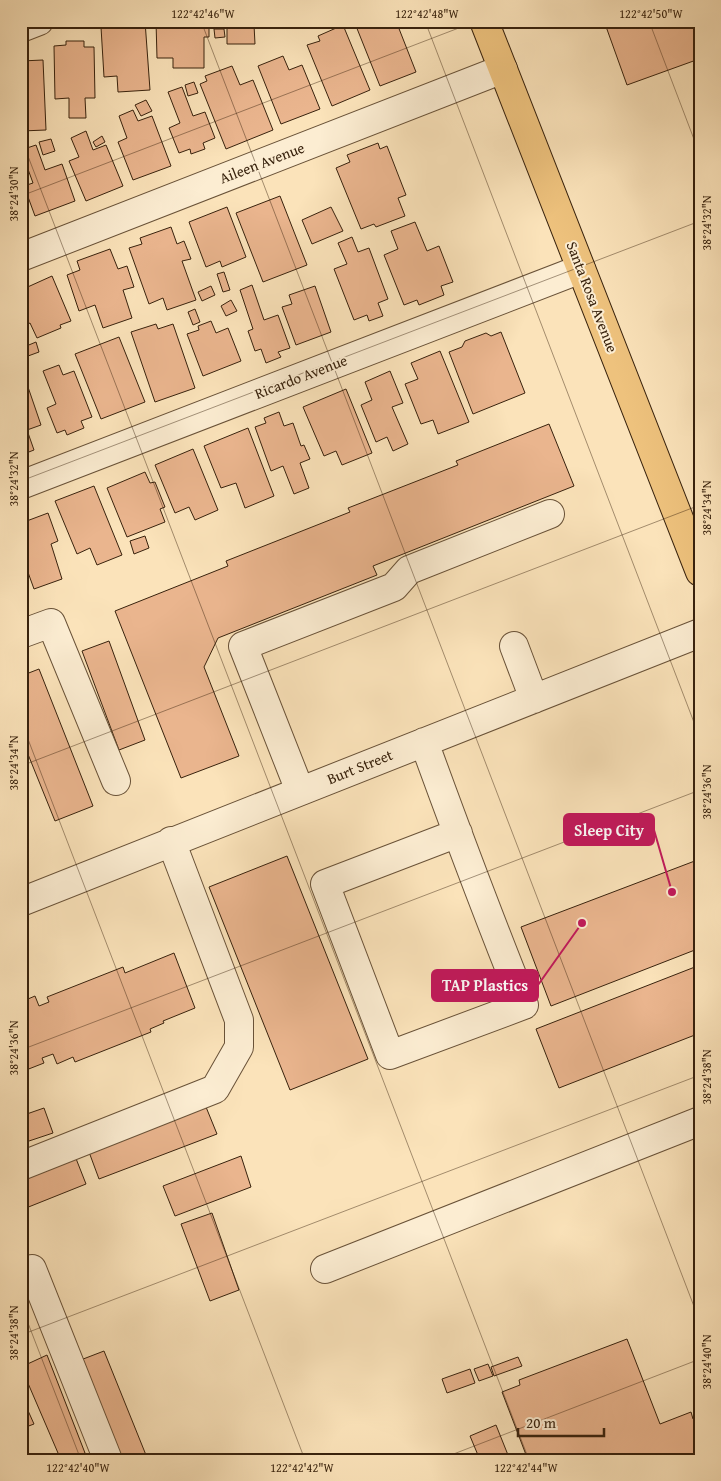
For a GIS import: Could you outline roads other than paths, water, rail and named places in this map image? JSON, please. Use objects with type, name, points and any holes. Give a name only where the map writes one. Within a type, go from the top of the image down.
[{"type":"main road","name":"Santa Rosa Avenue","points":[[484,21],[700,572]]},
{"type":"street","points":[[21,28],[40,21]]},
{"type":"street","name":"Aileen Avenue","points":[[21,257],[502,69]]},
{"type":"street","name":"Ricardo Avenue","points":[[21,485],[581,270]]},
{"type":"street","points":[[300,791],[243,646],[394,587],[409,570],[550,514]]},
{"type":"street","points":[[21,634],[51,623],[116,781]]},
{"type":"street","name":"Burt Street","points":[[21,902],[700,633]]},
{"type":"street","points":[[514,646],[534,698]]},
{"type":"street","points":[[424,742],[458,833],[481,898],[524,1005],[390,1055],[325,884],[458,833]]},
{"type":"street","points":[[21,1166],[215,1089],[239,1047],[239,1020],[171,841]]},
{"type":"street","points":[[325,1269],[700,1121]]},
{"type":"street","points":[[21,1273],[32,1269],[108,1460]]},
{"type":"place","name":"Sleep City","points":[[672,892]]},
{"type":"place","name":"TAP Plastics","points":[[582,923]]}]
